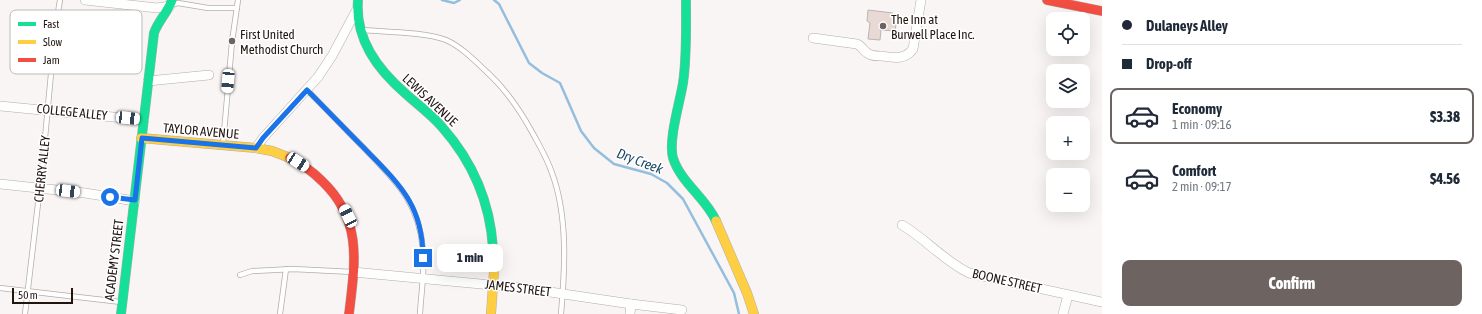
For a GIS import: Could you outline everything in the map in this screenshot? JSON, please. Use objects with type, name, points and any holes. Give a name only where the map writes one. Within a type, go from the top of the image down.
[{"type":"street","points":[[84,0],[157,8],[171,3]]},
{"type":"street","name":"LEWIS AVENUE","points":[[358,0],[356,11],[360,30],[380,67],[401,91],[427,111],[441,125],[464,156],[475,177],[486,203],[493,231],[494,285],[491,314]]},
{"type":"street","points":[[686,0],[685,60],[683,82],[672,142],[673,158],[683,177],[716,218],[747,293],[754,314]]},
{"type":"street","points":[[813,38],[857,44],[861,46],[869,55],[894,58],[905,56],[913,49],[921,0]]},
{"type":"street","points":[[1047,0],[1102,11]]},
{"type":"street","name":"ACADEMY STREET","points":[[121,314],[154,33],[161,16],[171,3]]},
{"type":"street","points":[[256,148],[263,138],[318,77],[332,56],[356,11]]},
{"type":"street","points":[[148,81],[209,75]]},
{"type":"street","name":"COLLEGE ALLEY","points":[[0,106],[144,120]]},
{"type":"street","name":"TAYLOR AVENUE","points":[[142,138],[256,148],[274,152],[298,162],[315,174],[334,192],[348,216],[352,228],[354,256],[349,314]]},
{"type":"street","points":[[0,184],[135,200]]},
{"type":"street","name":"BOONE STREET","points":[[902,225],[926,240],[958,268],[968,273],[1102,302]]},
{"type":"street","name":"JAMES STREET","points":[[353,272],[494,285],[682,310]]},
{"type":"street","points":[[1062,314],[1068,295]]},
{"type":"street","points":[[630,314],[631,304]]},
{"type":"lane","name":"CHERRY ALLEY","points":[[58,10],[60,0]]},
{"type":"lane","points":[[223,146],[232,42],[238,0]]},
{"type":"lane","points":[[171,3],[208,8],[237,8]]},
{"type":"lane","points":[[360,30],[425,35],[448,41],[465,52],[502,87],[527,124],[553,173],[562,216],[564,238],[565,264],[561,314]]},
{"type":"lane","name":"CHERRY ALLEY","points":[[25,314],[40,188],[51,74]]},
{"type":"lane","points":[[307,90],[390,174],[404,191],[417,217],[421,233],[423,250],[423,279],[420,314]]},
{"type":"lane","points":[[240,275],[252,271],[315,269],[353,272]]},
{"type":"lane","points":[[280,314],[286,270]]},
{"type":"lane","points":[[0,288],[122,302]]},
{"type":"building","name":"The Inn at Burwell Place Inc.","points":[[868,10],[893,13],[892,17],[897,18],[895,31],[881,30],[880,40],[868,39],[870,23],[867,21]]},
{"type":"waterway","name":"Dry Creek","points":[[442,0],[454,3],[460,0]]},
{"type":"waterway","name":"Dry Creek","points":[[494,0],[499,4],[529,63],[542,73],[560,83],[581,131],[594,148],[614,164],[651,174],[667,183],[683,199],[734,293],[739,314]]},
{"type":"traffic: fast","points":[[121,314],[154,33],[172,0]]},
{"type":"traffic: fast","points":[[358,0],[360,28],[364,40],[377,64],[395,84],[442,127],[463,154],[478,183],[484,199],[493,248]]},
{"type":"traffic: fast","points":[[686,0],[685,62],[682,91],[673,131],[673,158],[687,183],[706,205],[716,221]]},
{"type":"traffic: slow","points":[[141,138],[256,148],[272,151],[290,158]]},
{"type":"traffic: slow","points":[[716,221],[747,293],[754,314]]},
{"type":"traffic: slow","points":[[491,314],[494,271],[493,248]]},
{"type":"traffic: jam","points":[[1047,0],[1102,11]]},
{"type":"traffic: jam","points":[[290,158],[315,174],[335,196],[344,211],[350,227],[354,260],[349,314]]},
{"type":"place","name":"The Inn at Burwell Place Inc.","points":[[883,26]]},
{"type":"place","name":"First United Methodist Church","points":[[232,41]]},
{"type":"route","points":[[110,197],[135,200],[142,138],[256,148],[263,138],[307,90],[390,174],[404,191],[417,217],[421,233],[423,258]]}]
